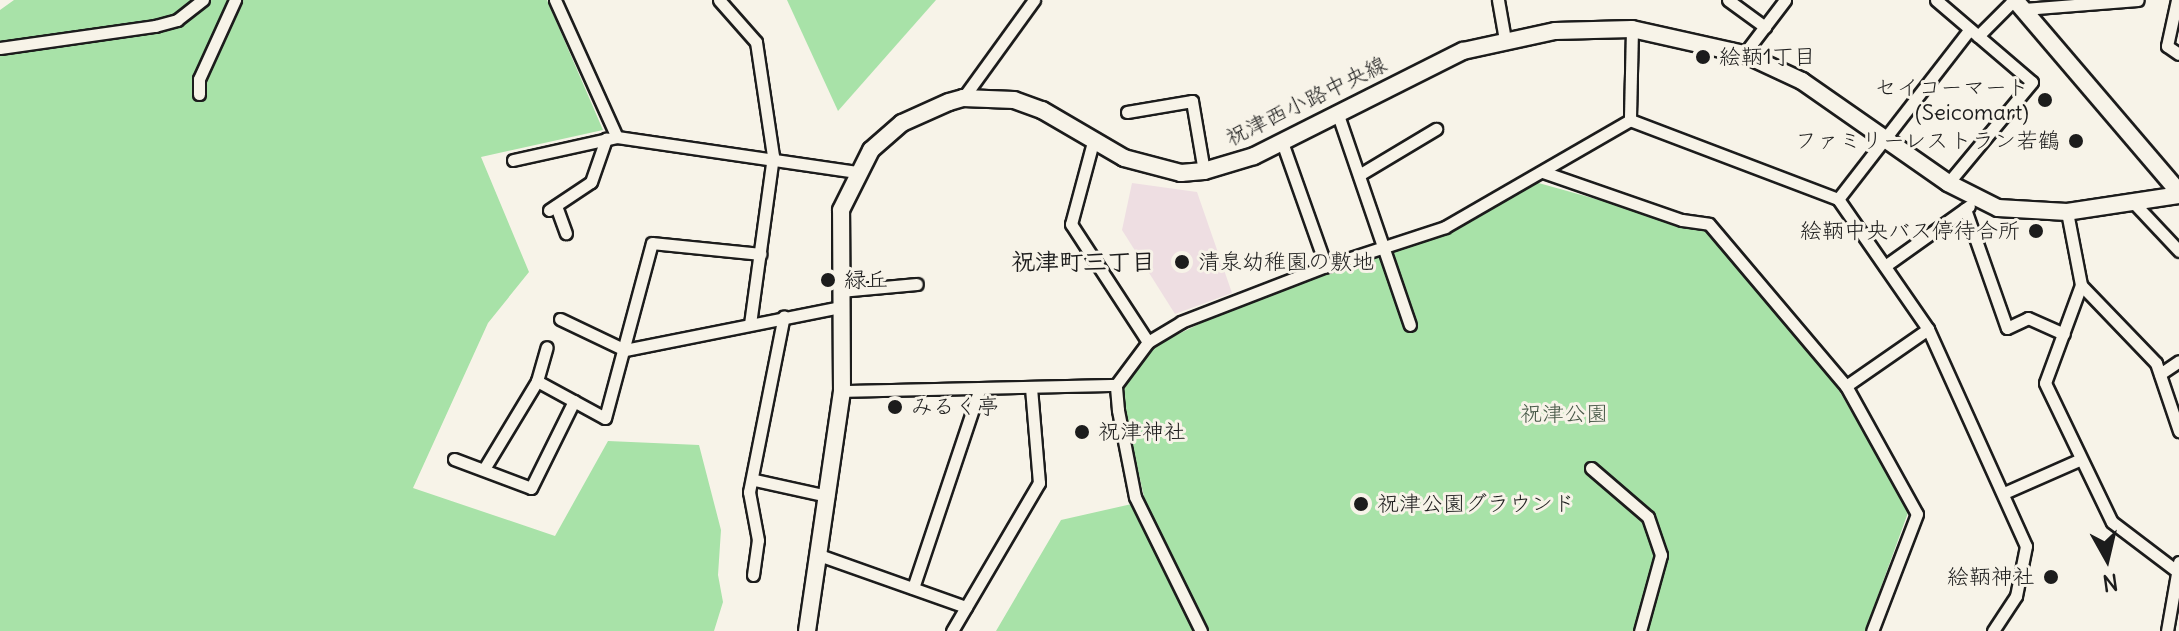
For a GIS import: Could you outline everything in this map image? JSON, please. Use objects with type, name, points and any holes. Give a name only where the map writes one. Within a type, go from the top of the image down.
[{"type":"main road","name":"祝津西小路中央線","points":[[2018,3],[2179,194]]},
{"type":"main road","name":"祝津西小路中央線","points":[[807,631],[842,391],[841,210],[871,150],[902,123],[963,98],[1029,105],[1093,142],[1162,169],[1204,171],[1282,142],[1431,64],[1505,39],[1579,29],[1632,29],[1744,54],[1802,81],[1948,183],[1971,205],[2032,213],[2067,212],[2179,194]]},
{"type":"street","points":[[0,48],[155,26],[177,20],[203,0]]},
{"type":"street","points":[[199,94],[199,79],[235,0]]},
{"type":"street","points":[[555,0],[611,138],[591,182],[552,208],[566,233]]},
{"type":"street","points":[[719,0],[756,42],[773,156],[750,323]]},
{"type":"street","points":[[963,98],[1034,0]]},
{"type":"street","points":[[1498,0],[1505,39]]},
{"type":"street","points":[[1728,0],[1765,27]]},
{"type":"street","points":[[1744,54],[1785,0]]},
{"type":"street","points":[[1936,0],[2032,82],[1948,183]]},
{"type":"street","points":[[1838,199],[1882,138],[1974,32],[2018,3],[2138,0]]},
{"type":"street","points":[[2176,1],[2167,46],[2179,54]]},
{"type":"street","points":[[1630,120],[1632,29]]},
{"type":"street","points":[[1127,112],[1192,101],[1204,171]]},
{"type":"street","points":[[1337,112],[1410,325]]},
{"type":"street","points":[[1201,631],[1135,497],[1116,385],[1148,342],[1181,322],[1384,245],[1445,227],[1630,120]]},
{"type":"street","points":[[1630,120],[1838,199],[1928,329],[2026,546],[2016,596],[1993,631]]},
{"type":"street","points":[[1359,175],[1436,129]]},
{"type":"street","points":[[513,160],[611,138],[773,156],[858,172]]},
{"type":"street","points":[[1093,142],[1071,224],[1148,342]]},
{"type":"street","points":[[1282,142],[1326,266]]},
{"type":"street","points":[[1543,172],[1682,220],[1709,224],[1846,386],[1917,514],[1872,631]]},
{"type":"street","points":[[2133,202],[2179,251]]},
{"type":"street","points":[[1885,266],[1971,205],[2007,328],[2028,318],[2064,334]]},
{"type":"street","points":[[2067,212],[2081,285],[2045,383],[2112,522],[2176,565],[2167,631]]},
{"type":"street","points":[[537,381],[605,418],[652,243],[760,254]]},
{"type":"street","points":[[560,319],[625,350],[917,284]]},
{"type":"street","points":[[2081,285],[2150,356],[2160,374],[2179,431]]},
{"type":"street","points":[[753,575],[758,540],[749,492],[755,480],[784,316]]},
{"type":"street","points":[[1846,386],[1928,329]]},
{"type":"street","points":[[484,469],[537,381],[547,347]]},
{"type":"street","points":[[2160,374],[2179,361]]},
{"type":"street","points":[[842,391],[1116,385]]},
{"type":"street","points":[[913,588],[980,388]]},
{"type":"street","points":[[952,631],[1039,483],[1031,388]]},
{"type":"street","points":[[454,459],[531,488],[574,401]]},
{"type":"street","points":[[2004,493],[2081,459]]},
{"type":"street","points":[[1591,468],[1648,517],[1661,555],[1640,631]]},
{"type":"street","points":[[755,480],[828,496]]},
{"type":"street","points":[[819,555],[966,607]]},
{"type":"shaded area","name":"清泉幼稚園の敷地","points":[[1132,183],[1197,192],[1232,293],[1175,314],[1122,230]]},
{"type":"green space","points":[[14,0],[547,0],[603,130],[481,157],[529,272],[488,323],[413,488],[555,536],[608,441],[699,445],[721,530],[718,575],[723,602],[714,631],[0,631],[0,10]]},
{"type":"green space","points":[[787,0],[936,0],[838,111]]},
{"type":"green space","name":"祝津公園","points":[[1535,182],[1707,230],[1831,377],[1909,510],[1865,631],[996,631],[1061,520],[1145,501],[1123,404],[1124,389],[1152,347],[1232,308],[1451,230]]},
{"type":"place","name":"絵鞆1丁目","points":[[1703,57]]},
{"type":"place","name":"セイコーマート (Seicomart)","points":[[2045,100]]},
{"type":"place","name":"ファミリーレストラン若鶴","points":[[2076,141]]},
{"type":"place","name":"絵鞆中央バス停待合所","points":[[2036,231]]},
{"type":"place","name":"清泉幼稚園の敷地","points":[[1182,262]]},
{"type":"place","name":"緑丘","points":[[828,280]]},
{"type":"place","name":"みるく亭","points":[[895,407]]},
{"type":"place","name":"祝津神社","points":[[1082,432]]},
{"type":"place","name":"祝津公園グラウンド","points":[[1361,504]]},
{"type":"place","name":"絵鞆神社","points":[[2051,577]]},
{"type":"district","name":"祝津町三丁目","points":[[1083,262]]}]
